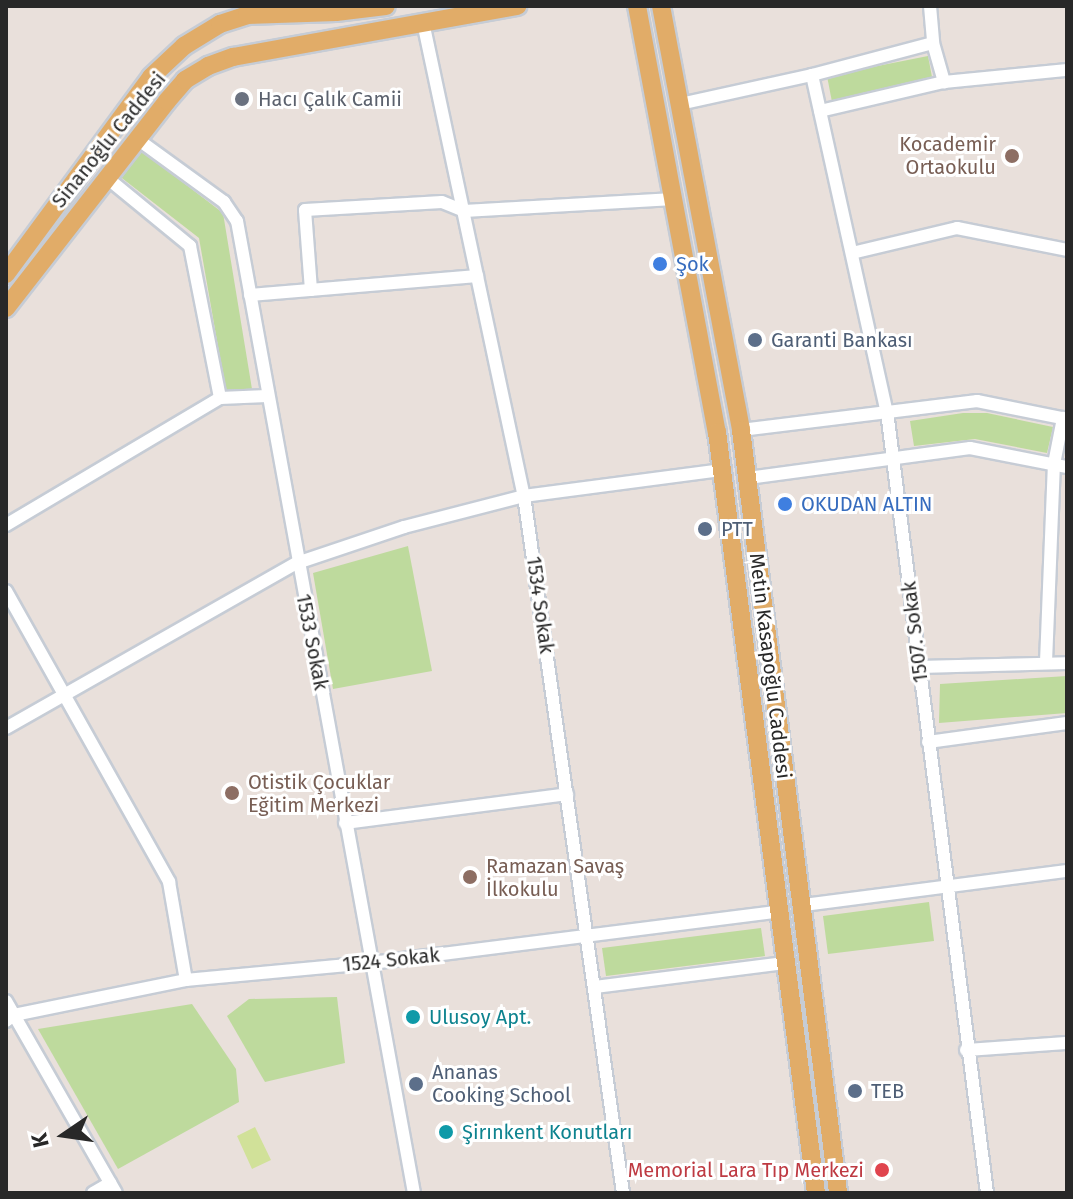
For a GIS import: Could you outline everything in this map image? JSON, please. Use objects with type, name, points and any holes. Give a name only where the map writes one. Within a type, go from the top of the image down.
[{"type":"main road","name":"Si̇nanoğlu Caddesi","points":[[6,274],[151,77],[193,40],[246,11],[336,12],[386,6]]},
{"type":"main road","name":"Si̇nanoğlu Caddesi","points":[[6,308],[136,138],[185,80],[208,66],[233,57],[517,6]]},
{"type":"main road","name":"Metin Kasapoğlu Caddesi","points":[[637,6],[722,470],[816,1193]]},
{"type":"main road","name":"Metin Kasapoğlu Caddesi","points":[[661,6],[741,430],[804,905],[838,1193]]},
{"type":"street","points":[[930,6],[933,43],[944,82]]},
{"type":"street","name":"1534 Sokak","points":[[423,22],[524,496],[623,1193]]},
{"type":"street","points":[[680,104],[812,75],[933,43]]},
{"type":"street","points":[[820,111],[944,82],[1067,70]]},
{"type":"street","name":"1507. Sokak","points":[[812,75],[887,412],[945,886],[987,1193]]},
{"type":"street","name":"1533 Sokak","points":[[136,138],[232,210],[414,1193]]},
{"type":"street","points":[[106,177],[190,246],[220,398]]},
{"type":"street","points":[[311,290],[305,210],[442,202],[464,211],[674,199]]},
{"type":"street","points":[[852,253],[957,228],[1067,250]]},
{"type":"street","points":[[250,295],[477,276]]},
{"type":"street","points":[[6,525],[220,398],[267,396]]},
{"type":"street","points":[[741,430],[977,401],[1065,419],[1046,662]]},
{"type":"street","points":[[748,478],[970,448],[1061,465]]},
{"type":"street","points":[[6,728],[297,563],[404,527],[524,496],[722,470]]},
{"type":"street","points":[[6,591],[169,882],[186,980]]},
{"type":"street","points":[[919,667],[1067,663]]},
{"type":"street","points":[[928,742],[1067,723]]},
{"type":"street","points":[[345,823],[567,794]]},
{"type":"street","points":[[804,905],[1067,871]]},
{"type":"street","name":"1524 Sokak","points":[[10,1018],[186,980],[371,963],[780,911]]},
{"type":"street","points":[[595,987],[786,963]]},
{"type":"street","points":[[6,1001],[10,1018],[113,1188],[93,1193]]},
{"type":"street","points":[[966,1050],[1067,1043]]},
{"type":"green space","points":[[928,56],[933,82],[832,102],[827,76]]},
{"type":"green space","points":[[138,148],[223,213],[252,389],[226,392],[199,238],[118,175]]},
{"type":"green space","points":[[963,413],[987,413],[1053,427],[1047,453],[975,439],[914,446],[910,421]]},
{"type":"green space","points":[[408,546],[432,671],[333,689],[313,573]]},
{"type":"green space","points":[[1067,676],[1067,713],[939,723],[940,684]]},
{"type":"green space","points":[[929,902],[934,941],[828,954],[823,916]]},
{"type":"green space","points":[[761,928],[765,956],[606,976],[602,948]]},
{"type":"green space","points":[[337,997],[345,1063],[265,1082],[227,1016],[249,999]]},
{"type":"green space","points":[[192,1004],[236,1069],[239,1102],[118,1169],[38,1029]]},
{"type":"green space","points":[[255,1127],[271,1160],[252,1169],[237,1136]]},
{"type":"place","name":"Hacı Çalık Camii","points":[[242,99]]},
{"type":"place","name":"Kocademir Ortaokulu","points":[[1012,156]]},
{"type":"place","name":"Şok","points":[[660,264]]},
{"type":"place","name":"Garanti Bankası","points":[[755,340]]},
{"type":"place","name":"OKUDAN ALTIN","points":[[785,504]]},
{"type":"place","name":"PTT","points":[[705,529]]},
{"type":"place","name":"Otistik Çocuklar Eğitim Merkezi","points":[[232,793]]},
{"type":"place","name":"Ramazan Savaş İlkokulu","points":[[470,877]]},
{"type":"place","name":"Ulusoy Apt.","points":[[413,1017]]},
{"type":"place","name":"Ananas Cooking School","points":[[416,1084]]},
{"type":"place","name":"TEB","points":[[855,1091]]},
{"type":"place","name":"Şirınkent Konutları","points":[[446,1132]]},
{"type":"place","name":"Memorial Lara Tıp Merkezi","points":[[882,1170]]}]
